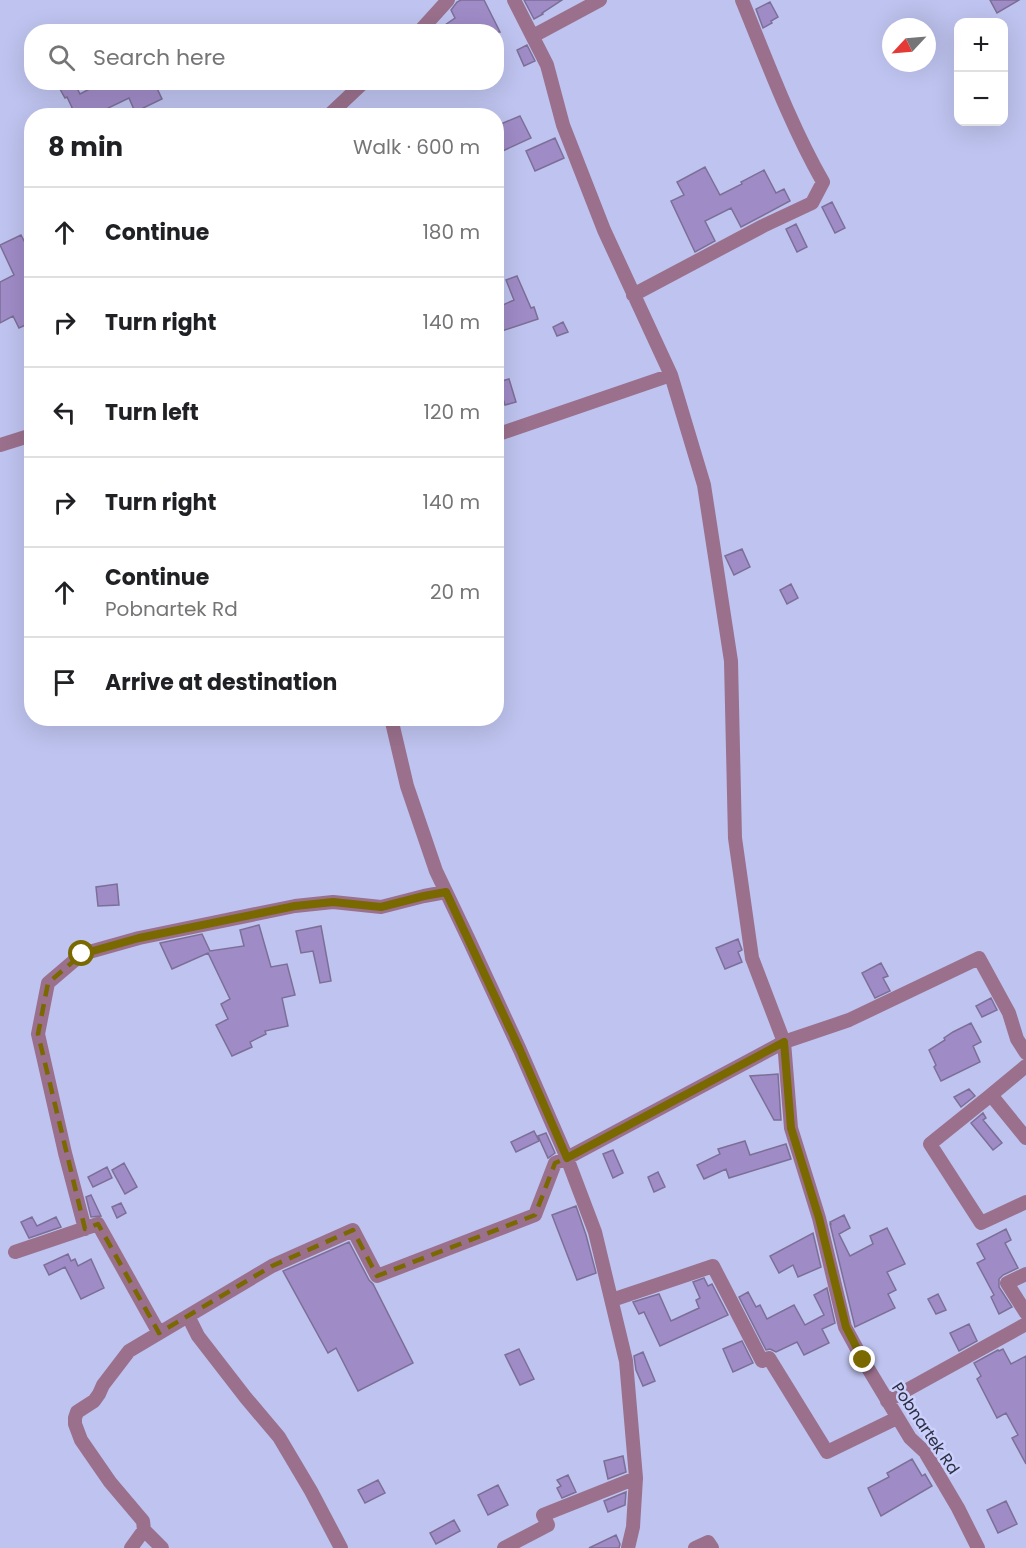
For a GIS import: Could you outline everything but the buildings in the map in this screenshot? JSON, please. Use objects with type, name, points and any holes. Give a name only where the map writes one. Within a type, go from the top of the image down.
[{"type":"street","points":[[426,24],[448,0]]},
{"type":"street","name":"Pobnartek Rd","points":[[514,0],[548,65],[563,125],[604,230],[671,375],[704,485],[731,661],[735,838],[752,958],[784,1042],[791,1128],[819,1218],[846,1327],[897,1418],[910,1438],[926,1452],[978,1548]]},
{"type":"street","points":[[533,36],[600,0]]},
{"type":"street","points":[[633,295],[812,202],[823,182],[806,151],[769,68],[742,0]]},
{"type":"street","points":[[336,108],[356,90]]},
{"type":"street","points":[[504,432],[671,375]]},
{"type":"street","points":[[0,445],[24,438]]},
{"type":"street","points":[[393,726],[407,786],[436,871],[520,1050],[567,1158],[595,1232],[626,1361],[636,1478],[633,1527],[628,1548]]},
{"type":"street","points":[[85,1229],[38,1034],[48,983],[82,954],[139,938],[295,906],[333,902],[381,907],[446,892]]},
{"type":"street","points":[[162,1548],[144,1530],[143,1521],[110,1482],[81,1440],[75,1418],[82,1407],[94,1401],[103,1385],[129,1351],[272,1266],[353,1230],[377,1276],[535,1215],[555,1163],[784,1042],[849,1020],[979,958],[1009,1013],[1017,1039],[1026,1053]]},
{"type":"street","points":[[1026,1066],[930,1144],[981,1223],[1023,1203],[1026,1218]]},
{"type":"street","points":[[991,1095],[1026,1138]]},
{"type":"street","points":[[15,1252],[98,1224],[159,1333]]},
{"type":"street","points":[[612,1300],[713,1266],[762,1361],[769,1358],[827,1452],[897,1418]]},
{"type":"street","points":[[1026,1274],[1007,1283],[1026,1313]]},
{"type":"street","points":[[188,1316],[204,1344],[279,1437],[342,1548]]},
{"type":"street","points":[[887,1401],[1026,1324]]},
{"type":"street","points":[[504,1548],[548,1525],[543,1515],[636,1478]]},
{"type":"street","points":[[131,1548],[144,1530]]},
{"type":"street","points":[[695,1548],[708,1542],[712,1548]]},
{"type":"highlighted area","points":[[446,892],[567,1158],[555,1163],[535,1215],[377,1276],[353,1230],[272,1266],[159,1333],[98,1224],[85,1229],[38,1034],[48,983],[82,954],[139,938],[295,906],[333,902],[381,907]]},
{"type":"route","points":[[82,954],[139,938],[295,906],[333,902],[381,907],[446,892],[520,1050],[567,1158],[784,1042],[791,1128],[819,1218],[846,1327],[863,1360]]}]
